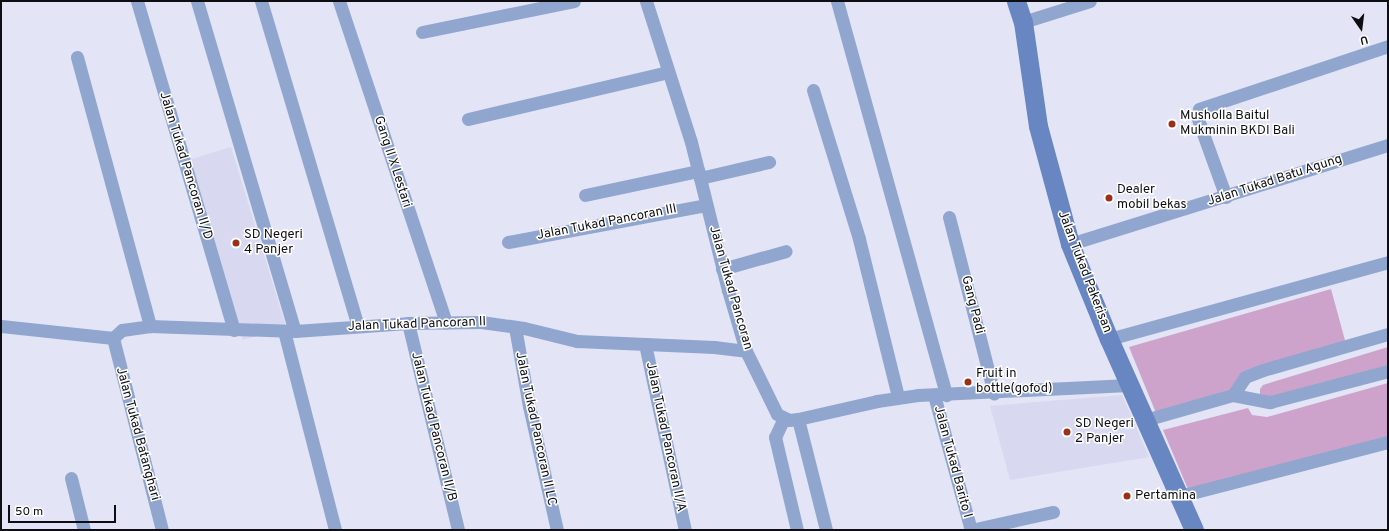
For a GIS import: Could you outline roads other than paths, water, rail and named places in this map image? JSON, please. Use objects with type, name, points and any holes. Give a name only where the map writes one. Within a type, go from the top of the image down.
[{"type":"street","name":"Jalan Tukad Pancoran II/D","points":[[137,1],[234,330]]},
{"type":"street","points":[[197,1],[289,331],[335,530]]},
{"type":"street","points":[[261,1],[358,326]]},
{"type":"street","name":"Gang II X Lestari","points":[[339,1],[446,324]]},
{"type":"street","points":[[422,32],[574,1]]},
{"type":"street","name":"Jalan Tukad Pancoran","points":[[646,1],[699,175],[722,269],[746,351],[771,408],[784,418]]},
{"type":"street","name":"Jalan Tukad Barito I","points":[[837,1],[940,395],[971,530]]},
{"type":"street","name":"Jalan Tukad Pakerisan","points":[[1016,1],[1023,22],[1038,126],[1070,244],[1109,339],[1122,385],[1145,420],[1194,530]]},
{"type":"street","points":[[1023,22],[1090,1]]},
{"type":"street","points":[[1226,197],[1197,116],[1199,109],[1388,46]]},
{"type":"street","points":[[77,57],[150,326]]},
{"type":"street","points":[[468,119],[668,72]]},
{"type":"street","points":[[813,90],[859,239],[898,397]]},
{"type":"street","name":"Jalan Tukad Batu Agung","points":[[1070,244],[1226,197],[1388,145]]},
{"type":"street","points":[[585,195],[769,162]]},
{"type":"street","name":"Jalan Tukad Pancoran III","points":[[508,242],[706,205]]},
{"type":"street","name":"Gang Padi","points":[[950,217],[994,393]]},
{"type":"street","points":[[722,269],[786,251]]},
{"type":"street","points":[[1109,339],[1388,262]]},
{"type":"street","name":"Jalan Tukad Pancoran II","points":[[113,338],[122,330],[150,326],[289,331],[408,323],[446,324],[481,322],[515,327],[577,341],[714,347],[746,351]]},
{"type":"street","name":"Jalan Tukad Pancoran II/B","points":[[408,323],[458,530]]},
{"type":"street","points":[[1,326],[113,338]]},
{"type":"street","name":"Jalan Tukad Pancoran II LC","points":[[515,327],[529,406],[557,530]]},
{"type":"street","points":[[1233,395],[1245,377],[1263,370],[1388,334]]},
{"type":"street","name":"Jalan Tukad Batanghari","points":[[113,338],[162,530]]},
{"type":"street","name":"Jalan Tukad Pancoran II/A","points":[[644,344],[685,530]]},
{"type":"street","points":[[1145,420],[1233,395],[1270,402],[1388,371]]},
{"type":"street","points":[[797,530],[775,437],[784,418],[798,419],[898,397],[1122,385]]},
{"type":"street","points":[[798,419],[826,530]]},
{"type":"street","points":[[1180,496],[1388,442]]},
{"type":"street","points":[[71,478],[84,530]]},
{"type":"street","points":[[971,530],[1053,512]]},
{"type":"place","name":"Musholla Baitul Mukminin BKDI Bali","points":[[1172,124]]},
{"type":"place","name":"Dealer mobil bekas","points":[[1109,198]]},
{"type":"place","name":"SD Negeri 4 Panjer","points":[[236,243]]},
{"type":"place","name":"Fruit in bottle(gofod)","points":[[968,382]]},
{"type":"place","name":"SD Negeri 2 Panjer","points":[[1067,432]]},
{"type":"place","name":"Pertamina","points":[[1127,496]]}]
